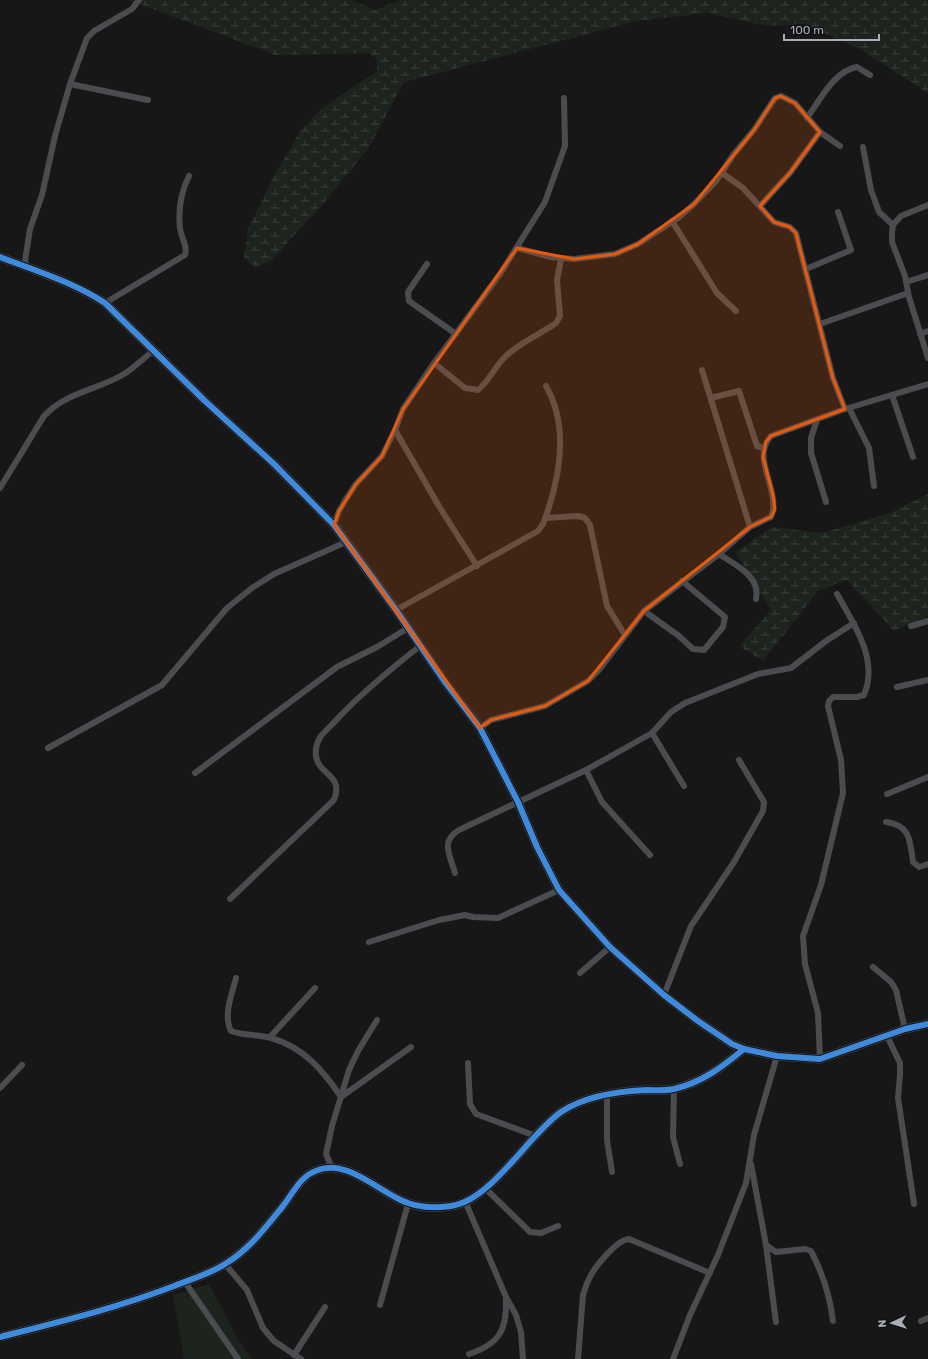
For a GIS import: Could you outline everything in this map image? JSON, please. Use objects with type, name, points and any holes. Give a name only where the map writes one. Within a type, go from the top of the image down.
[{"type":"street","points":[[27,267],[25,261],[30,229],[42,195],[55,136],[70,84],[87,38],[94,31],[104,27],[132,9],[139,0]]},
{"type":"street","points":[[807,118],[836,79],[850,68],[857,67],[870,75]]},
{"type":"street","points":[[70,84],[148,100]]},
{"type":"street","points":[[517,248],[562,259],[574,259],[622,252],[672,221],[694,204],[722,173],[733,155],[754,130],[775,98],[781,96],[795,103],[820,132],[840,146]]},
{"type":"street","points":[[334,525],[346,498],[356,484],[382,456],[395,430],[402,409],[500,274],[545,202],[565,146],[564,98]]},
{"type":"street","points":[[760,206],[790,173],[820,132]]},
{"type":"street","points":[[862,147],[871,190],[879,212],[894,225]]},
{"type":"street","points":[[722,173],[742,188],[774,222],[790,227],[796,233],[834,378],[847,409],[869,448],[874,486]]},
{"type":"street","points":[[106,303],[185,255],[186,251],[180,229],[180,214],[181,198],[189,176]]},
{"type":"street","points":[[928,205],[901,216],[894,225],[892,242],[906,282],[928,358]]},
{"type":"street","points":[[806,269],[851,250],[838,212]]},
{"type":"street","points":[[672,221],[717,293],[736,311]]},
{"type":"street","points":[[0,257],[66,281],[86,290],[106,303],[205,402],[274,464],[334,525],[396,610],[444,682],[480,728],[518,802],[540,854],[559,890],[610,947],[664,995],[698,1021],[732,1044],[744,1049],[777,1056],[820,1059],[862,1046],[905,1029],[928,1024]]},
{"type":"street","points":[[434,363],[465,388],[478,390],[484,385],[503,358],[515,348],[556,323],[560,316],[557,280],[562,259]]},
{"type":"street","points":[[427,264],[408,292],[409,301],[456,334]]},
{"type":"street","points":[[906,282],[928,275]]},
{"type":"street","points":[[820,324],[908,293]]},
{"type":"street","points":[[920,334],[928,331]]},
{"type":"street","points":[[0,488],[44,416],[52,407],[62,400],[124,374],[154,350]]},
{"type":"street","points":[[702,370],[750,527]]},
{"type":"street","points":[[480,728],[491,720],[545,706],[588,681],[599,670],[644,611],[719,554],[750,527],[771,517],[774,509],[773,495],[763,457],[764,448],[771,436],[847,409],[928,384]]},
{"type":"street","points":[[396,610],[538,531],[546,518],[560,458],[560,437],[554,400],[546,386]]},
{"type":"street","points":[[711,398],[739,390],[757,446],[764,448]]},
{"type":"street","points":[[892,395],[913,457]]},
{"type":"street","points":[[817,420],[811,438],[811,453],[826,502]]},
{"type":"street","points":[[395,430],[440,508],[477,566]]},
{"type":"street","points":[[546,518],[578,516],[585,518],[590,525],[607,606],[625,635]]},
{"type":"street","points":[[48,748],[162,685],[227,608],[252,588],[274,574],[346,542]]},
{"type":"street","points":[[719,554],[750,576],[756,584],[758,591],[756,599]]},
{"type":"street","points":[[644,611],[679,636],[693,650],[704,650],[724,627],[725,617],[682,581]]},
{"type":"street","points":[[820,1059],[818,1013],[805,964],[803,936],[821,885],[842,793],[841,760],[830,715],[829,701],[833,697],[857,697],[864,695],[867,689],[868,661],[865,647],[838,594]]},
{"type":"street","points":[[911,626],[928,621]]},
{"type":"street","points":[[455,873],[448,848],[450,835],[586,770],[652,733],[671,712],[684,702],[758,674],[791,668],[826,641],[854,623]]},
{"type":"street","points":[[195,773],[337,667],[377,647],[408,628]]},
{"type":"street","points":[[230,899],[334,800],[338,790],[336,783],[320,765],[316,758],[316,748],[321,736],[365,690],[420,646]]},
{"type":"street","points":[[897,687],[928,680]]},
{"type":"street","points":[[652,733],[684,786]]},
{"type":"street","points":[[664,995],[691,926],[734,862],[763,811],[764,802],[739,760]]},
{"type":"street","points":[[586,770],[602,802],[650,856]]},
{"type":"street","points":[[887,794],[928,777]]},
{"type":"street","points":[[886,822],[897,823],[905,829],[909,839],[912,862],[919,867],[928,864]]},
{"type":"street","points":[[369,942],[439,920],[465,914],[473,917],[498,918],[559,890]]},
{"type":"street","points":[[580,973],[610,947]]},
{"type":"street","points":[[873,967],[891,982],[896,990],[905,1029]]},
{"type":"street","points":[[236,978],[228,1016],[228,1025],[231,1031],[270,1037],[290,1044],[310,1059],[327,1076],[341,1097]]},
{"type":"street","points":[[270,1037],[315,988]]},
{"type":"street","points":[[332,1168],[326,1154],[327,1146],[349,1070],[358,1051],[377,1020]]},
{"type":"street","points":[[887,1036],[900,1063],[898,1098],[914,1204]]},
{"type":"street","points":[[341,1097],[411,1047]]},
{"type":"street","points":[[0,1336],[78,1317],[149,1296],[225,1264],[243,1251],[266,1228],[298,1183],[308,1174],[321,1168],[332,1168],[367,1179],[394,1197],[408,1204],[438,1207],[454,1206],[485,1188],[536,1136],[565,1110],[576,1104],[607,1095],[674,1089],[691,1084],[717,1071],[744,1049]]},
{"type":"street","points":[[673,1359],[690,1315],[735,1214],[751,1163],[754,1135],[777,1056]]},
{"type":"street","points":[[468,1063],[470,1104],[476,1114],[536,1136]]},
{"type":"street","points":[[0,1088],[22,1065]]},
{"type":"street","points":[[674,1089],[673,1137],[680,1164]]},
{"type":"street","points":[[607,1095],[607,1140],[612,1172]]},
{"type":"street","points":[[751,1163],[766,1245],[776,1322]]},
{"type":"street","points":[[485,1188],[530,1232],[540,1233],[558,1226]]},
{"type":"street","points":[[465,1201],[506,1297],[519,1323],[523,1359]]},
{"type":"street","points":[[380,1305],[408,1204]]},
{"type":"street","points":[[578,1359],[583,1295],[586,1285],[590,1276],[622,1240],[630,1239],[710,1273]]},
{"type":"street","points":[[766,1245],[776,1252],[805,1249],[811,1251],[821,1268],[827,1286],[833,1321]]},
{"type":"street","points":[[225,1264],[247,1290],[263,1328],[274,1341],[301,1359]]},
{"type":"street","points":[[185,1282],[238,1359]]},
{"type":"street","points":[[469,1354],[479,1351],[493,1343],[501,1333],[505,1323],[506,1297]]},
{"type":"street","points":[[294,1355],[325,1307]]},
{"type":"street","points":[[921,1321],[928,1318]]},
{"type":"highlighted area","points":[[781,96],[795,103],[820,132],[790,173],[760,206],[774,222],[790,227],[796,233],[833,378],[845,409],[771,436],[766,442],[763,457],[775,509],[771,517],[750,527],[644,611],[588,681],[545,706],[491,720],[480,728],[334,525],[339,511],[356,484],[382,456],[403,409],[517,248],[574,259],[615,254],[638,244],[694,204],[754,130],[775,98]]},
{"type":"green space","points":[[129,0],[352,0],[375,10],[401,0],[928,0],[928,93],[860,49],[804,24],[767,26],[707,13],[636,21],[404,82],[368,149],[322,205],[271,261],[256,268],[244,257],[248,229],[273,178],[299,133],[321,109],[377,71],[377,59],[369,53],[275,55]]},
{"type":"green space","points":[[928,494],[928,616],[894,631],[847,580],[818,591],[763,661],[739,646],[771,610],[735,552],[772,527],[822,533],[890,513]]},
{"type":"green space","points":[[209,1284],[239,1341],[252,1359],[184,1359],[173,1295]]},
{"type":"cycle path","points":[[0,257],[67,283],[105,303],[205,401],[274,464],[334,525],[396,610],[445,682],[480,728],[518,802],[537,847],[559,890],[610,947],[664,995],[698,1021],[732,1044],[744,1049],[777,1056],[820,1059],[905,1029],[928,1024]]},
{"type":"cycle path","points":[[0,1337],[131,1301],[219,1268],[242,1252],[257,1238],[302,1180],[306,1176],[318,1170],[329,1168],[341,1169],[353,1173],[398,1199],[419,1206],[446,1207],[466,1201],[495,1180],[548,1122],[570,1107],[603,1095],[648,1090],[667,1090],[684,1086],[712,1073],[744,1049]]}]
